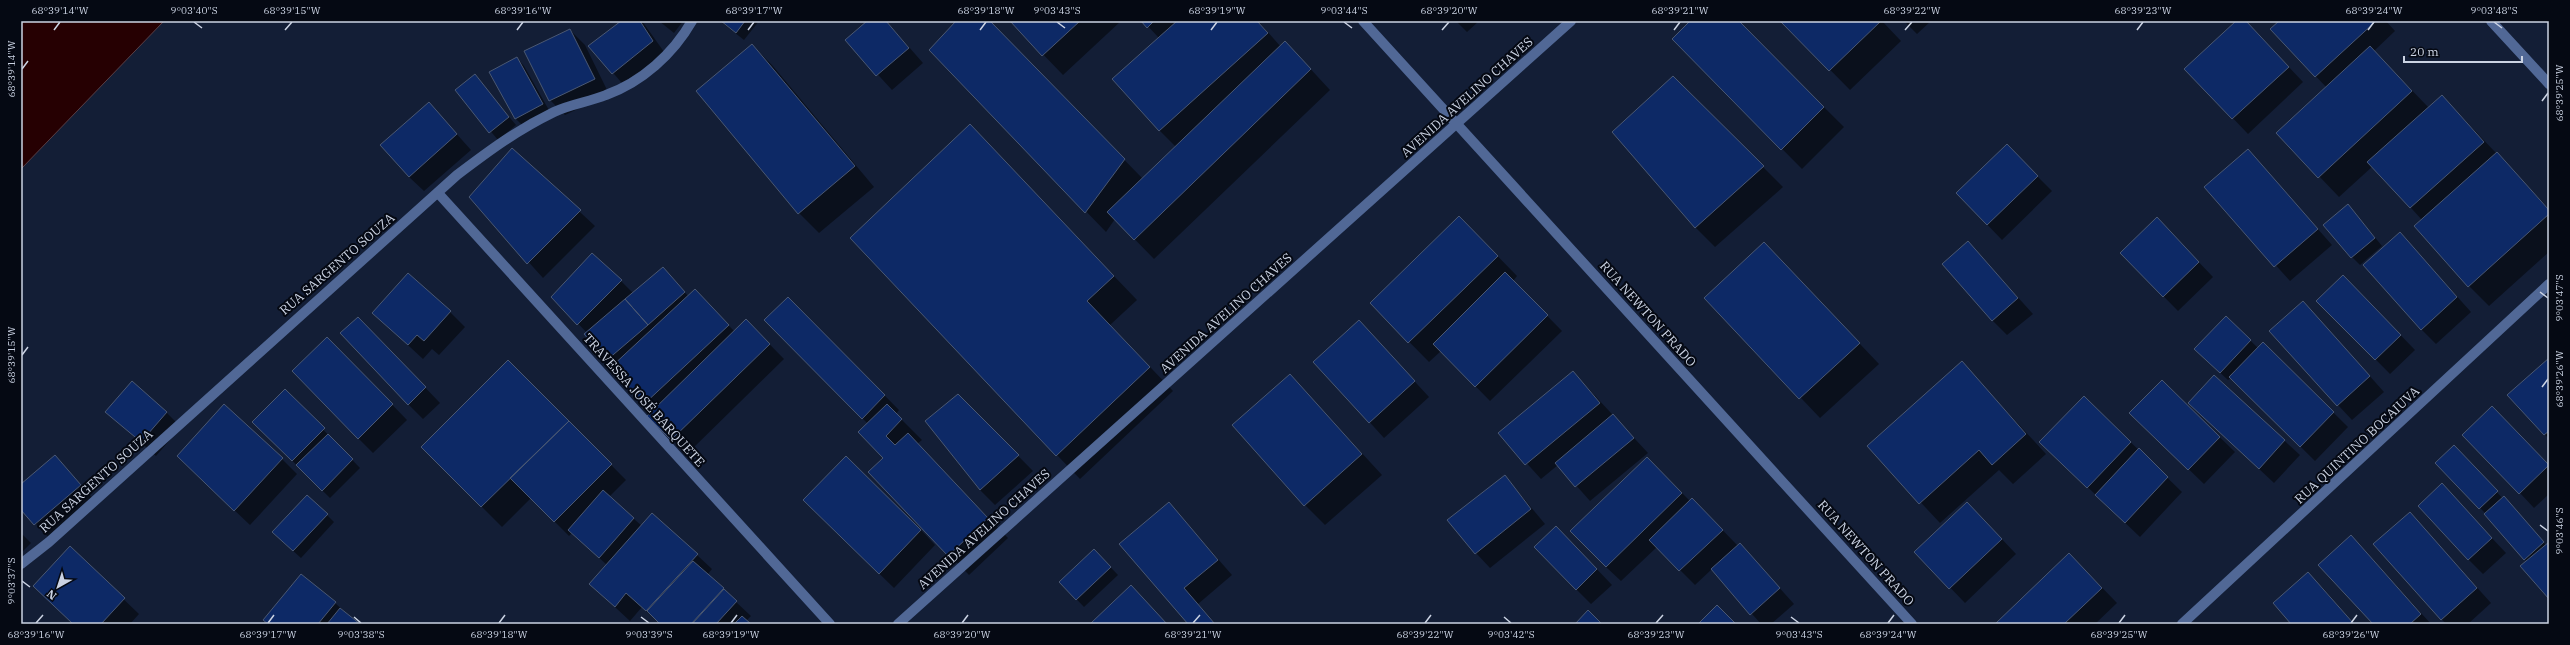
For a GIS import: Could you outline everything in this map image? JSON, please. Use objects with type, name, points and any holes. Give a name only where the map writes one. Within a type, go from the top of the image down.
[{"type":"street","name":"RUA SARGENTO SOUZA","points":[[21,564],[49,542],[457,175],[511,134],[563,108],[606,95],[633,83],[666,56],[682,38],[692,21]]},
{"type":"street","name":"RUA NEWTON PRADO","points":[[1363,21],[1912,624]]},
{"type":"street","name":"AVENIDA AVELINO CHAVES","points":[[898,624],[1571,21]]},
{"type":"street","points":[[2491,21],[2549,84]]},
{"type":"street","name":"TRAVESSA JOSÉ BARQUETE","points":[[438,193],[830,624]]},
{"type":"street","name":"RUA QUINTINO BOCAIUVA","points":[[2182,624],[2549,284]]},
{"type":"shaded area","points":[[21,21],[164,21],[21,169]]},
{"type":"building","points":[[621,21],[640,21],[653,41],[612,74],[588,46]]},
{"type":"building","points":[[721,21],[745,21],[736,33]]},
{"type":"building","points":[[867,21],[886,21],[909,48],[876,76],[845,40]]},
{"type":"building","points":[[956,21],[990,21],[1125,159],[1085,213],[929,50]]},
{"type":"building","points":[[1010,21],[1080,21],[1042,56]]},
{"type":"building","points":[[1141,21],[1154,21],[1147,28]]},
{"type":"building","points":[[1177,21],[1257,21],[1268,33],[1159,131],[1112,79]]},
{"type":"building","points":[[1690,21],[1739,21],[1824,107],[1781,150],[1672,39]]},
{"type":"building","points":[[1780,21],[1881,21],[1829,71]]},
{"type":"building","points":[[2236,21],[2246,21],[2289,67],[2232,119],[2184,69]]},
{"type":"building","points":[[2279,21],[2376,21],[2315,77],[2270,29]]},
{"type":"building","points":[[570,29],[595,79],[549,101],[524,51]]},
{"type":"building","points":[[1285,41],[1311,69],[1134,240],[1107,212]]},
{"type":"building","points":[[752,44],[855,166],[798,214],[696,91]]},
{"type":"building","points":[[2370,46],[2412,91],[2318,178],[2276,133]]},
{"type":"building","points":[[517,57],[543,104],[515,119],[489,72]]},
{"type":"building","points":[[475,74],[509,117],[489,133],[455,90]]},
{"type":"building","points":[[1673,76],[1764,166],[1695,228],[1612,132]]},
{"type":"building","points":[[2442,95],[2484,142],[2410,208],[2367,162]]},
{"type":"building","points":[[429,102],[457,134],[409,177],[380,145]]},
{"type":"building","points":[[970,124],[1114,276],[1087,301],[1150,367],[1056,456],[850,238]]},
{"type":"building","points":[[2007,144],[2038,176],[1987,225],[1956,193]]},
{"type":"building","points":[[512,148],[581,210],[527,264],[469,197]]},
{"type":"building","points":[[2248,149],[2318,229],[2274,267],[2204,187]]},
{"type":"building","points":[[2497,152],[2549,210],[2549,214],[2468,287],[2414,226]]},
{"type":"building","points":[[2348,204],[2375,238],[2351,258],[2323,225]]},
{"type":"building","points":[[1459,216],[1498,256],[1408,343],[1370,303]]},
{"type":"building","points":[[2157,217],[2199,262],[2163,297],[2120,253]]},
{"type":"building","points":[[2400,232],[2457,297],[2421,330],[2363,265]]},
{"type":"building","points":[[1968,241],[2018,298],[1992,321],[1942,264]]},
{"type":"building","points":[[1764,242],[1860,343],[1799,399],[1704,298]]},
{"type":"building","points":[[592,253],[622,280],[577,325],[551,297]]},
{"type":"building","points":[[663,267],[685,292],[648,325],[625,299]]},
{"type":"building","points":[[1505,272],[1548,315],[1475,387],[1433,344]]},
{"type":"building","points":[[408,273],[451,311],[424,341],[417,335],[408,345],[372,313]]},
{"type":"building","points":[[2343,275],[2401,335],[2375,360],[2316,301]]},
{"type":"building","points":[[695,289],[729,325],[643,405],[609,369]]},
{"type":"building","points":[[788,297],[885,395],[862,419],[764,320]]},
{"type":"building","points":[[625,299],[648,325],[607,360],[584,334]]},
{"type":"building","points":[[2303,301],[2370,376],[2337,406],[2269,331]]},
{"type":"building","points":[[2226,316],[2251,340],[2220,373],[2194,349]]},
{"type":"building","points":[[358,317],[426,387],[408,405],[340,333]]},
{"type":"building","points":[[746,319],[770,344],[671,440],[647,416]]},
{"type":"building","points":[[1359,320],[1415,381],[1369,423],[1313,362]]},
{"type":"building","points":[[327,337],[393,404],[358,439],[292,371]]},
{"type":"building","points":[[2263,342],[2334,412],[2300,447],[2229,377]]},
{"type":"building","points":[[2549,358],[2549,431],[2544,435],[2507,395]]},
{"type":"building","points":[[508,360],[569,421],[481,507],[421,447]]},
{"type":"building","points":[[1962,361],[2026,434],[1992,465],[1979,450],[1919,504],[1867,446]]},
{"type":"building","points":[[1573,371],[1600,403],[1525,465],[1498,433]]},
{"type":"building","points":[[1290,374],[1362,454],[1304,506],[1232,425]]},
{"type":"building","points":[[2214,375],[2285,440],[2259,469],[2188,403]]},
{"type":"building","points":[[2162,380],[2220,437],[2188,470],[2129,413]]},
{"type":"building","points":[[132,381],[167,412],[141,442],[105,412]]},
{"type":"building","points":[[285,389],[325,428],[292,461],[252,422]]},
{"type":"building","points":[[958,394],[1019,455],[980,490],[925,421]]},
{"type":"building","points":[[2084,396],[2131,442],[2087,488],[2039,442]]},
{"type":"building","points":[[224,404],[283,458],[234,511],[177,456]]},
{"type":"building","points":[[887,404],[902,419],[886,436],[895,445],[908,433],[988,518],[948,556],[868,472],[883,458],[858,432]]},
{"type":"building","points":[[2492,406],[2549,465],[2519,494],[2462,435]]},
{"type":"building","points":[[1613,414],[1634,438],[1575,487],[1555,463]]},
{"type":"building","points":[[569,421],[612,464],[554,522],[510,478]]},
{"type":"building","points":[[328,434],[353,459],[322,491],[296,465]]},
{"type":"building","points":[[2454,445],[2498,491],[2479,509],[2435,463]]},
{"type":"building","points":[[2139,448],[2168,477],[2125,523],[2095,495]]},
{"type":"building","points":[[55,455],[81,485],[34,525],[21,510],[21,484]]},
{"type":"building","points":[[846,456],[921,530],[879,574],[803,500]]},
{"type":"building","points":[[1647,457],[1682,493],[1606,567],[1570,531]]},
{"type":"building","points":[[1505,475],[1531,509],[1475,554],[1447,520]]},
{"type":"building","points":[[2442,483],[2492,538],[2468,560],[2418,506]]},
{"type":"building","points":[[603,490],[634,518],[599,558],[568,530]]},
{"type":"building","points":[[307,495],[328,514],[293,551],[272,532]]},
{"type":"building","points":[[2504,496],[2544,542],[2524,560],[2484,514]]},
{"type":"building","points":[[1692,498],[1723,530],[1679,571],[1649,540]]},
{"type":"building","points":[[1169,502],[1218,560],[1184,588],[1215,624],[1188,624],[1119,544]]},
{"type":"building","points":[[1967,502],[2002,539],[1949,589],[1914,552]]},
{"type":"building","points":[[2410,512],[2477,588],[2441,620],[2373,544]]},
{"type":"building","points":[[652,513],[698,554],[646,611],[626,593],[615,607],[589,584]]},
{"type":"building","points":[[1556,526],[1597,569],[1576,590],[1534,547]]},
{"type":"building","points":[[2351,535],[2421,614],[2410,624],[2373,624],[2318,565]]},
{"type":"building","points":[[2549,542],[2549,599],[2520,566]]},
{"type":"building","points":[[1740,543],[1780,588],[1750,615],[1711,569]]},
{"type":"building","points":[[70,546],[125,598],[101,624],[73,624],[33,586]]},
{"type":"building","points":[[1094,549],[1111,567],[1076,600],[1059,582]]},
{"type":"building","points":[[2069,553],[2102,588],[2064,624],[1995,624]]},
{"type":"building","points":[[693,561],[724,588],[691,624],[660,624],[647,611]]},
{"type":"building","points":[[2308,572],[2354,624],[2291,624],[2273,603]]},
{"type":"building","points":[[301,574],[336,602],[318,624],[268,624],[263,620]]},
{"type":"building","points":[[1131,585],[1167,624],[1091,623]]},
{"type":"building","points":[[724,589],[737,601],[716,624],[692,624]]},
{"type":"building","points":[[1717,605],[1736,624],[1698,624]]},
{"type":"building","points":[[340,608],[360,624],[327,624]]},
{"type":"building","points":[[1588,610],[1602,624],[1575,624]]},
{"type":"building","points":[[742,616],[751,624],[734,624]]}]
